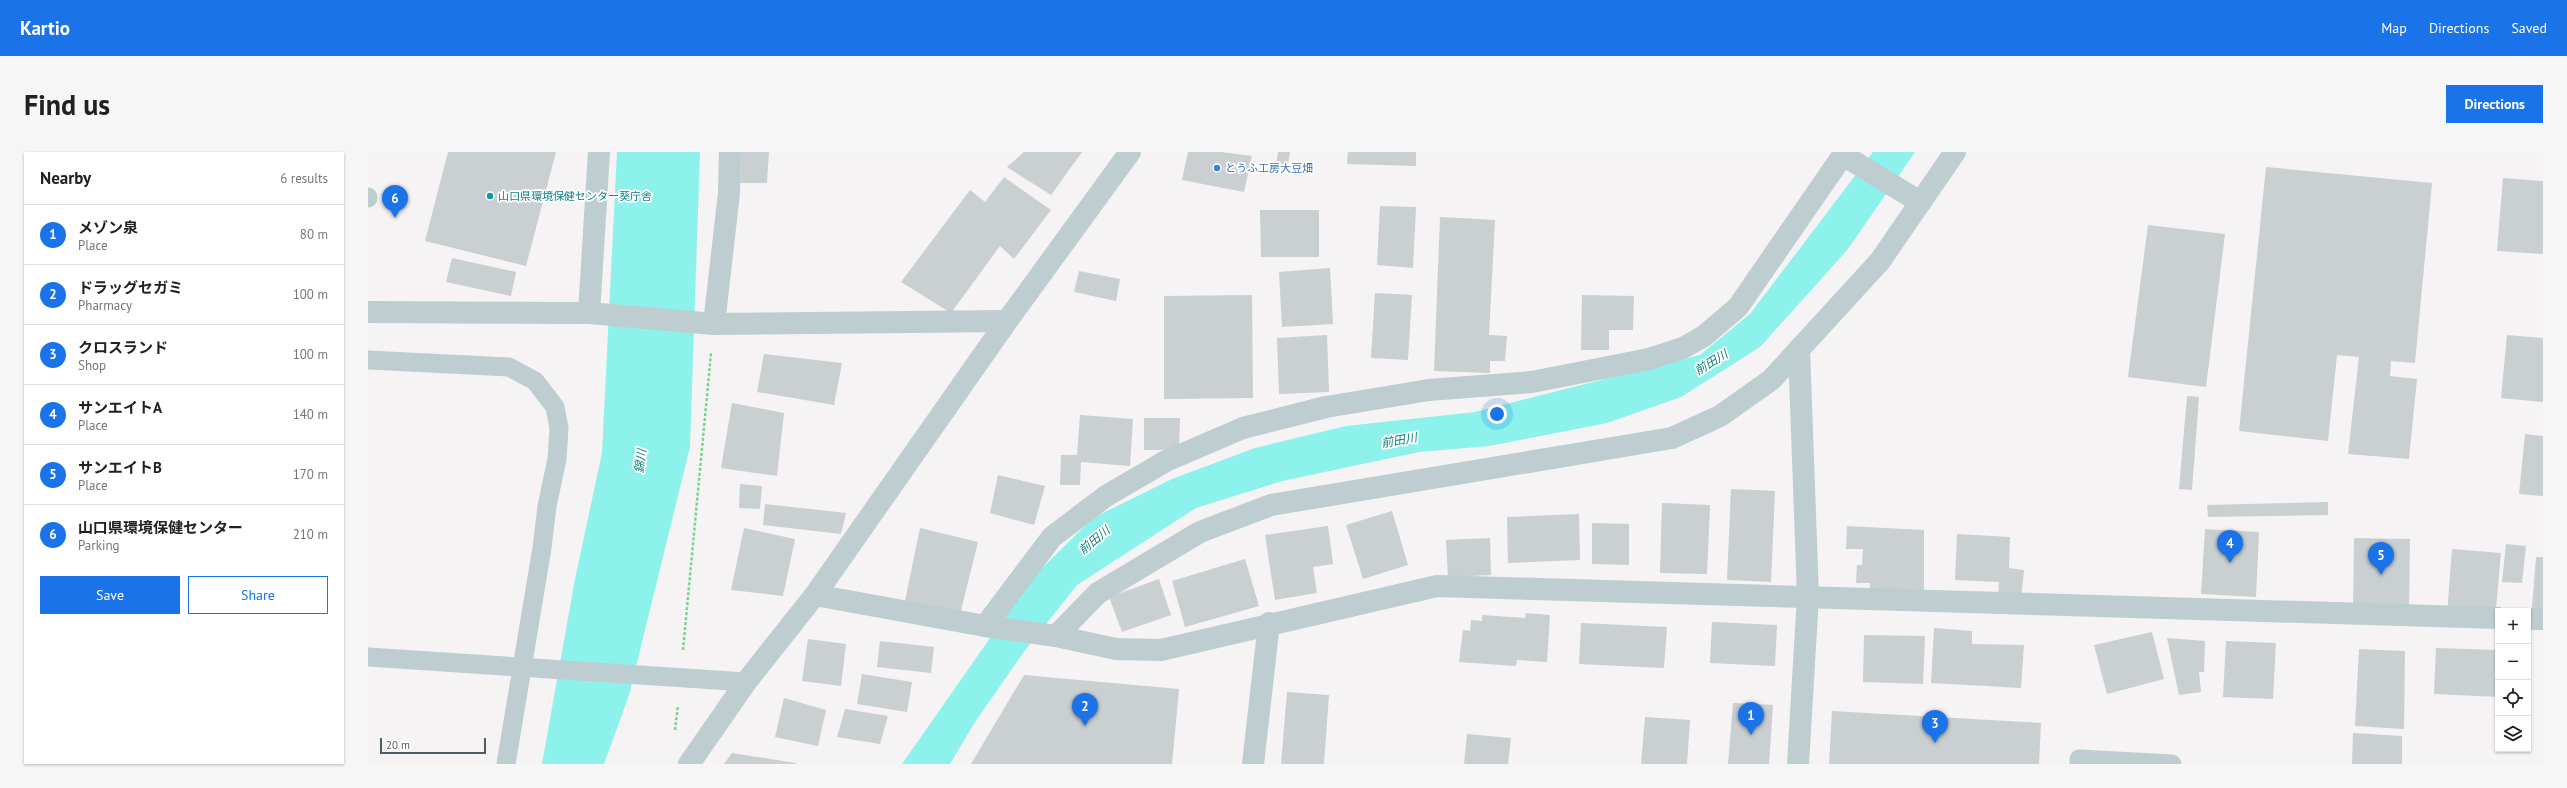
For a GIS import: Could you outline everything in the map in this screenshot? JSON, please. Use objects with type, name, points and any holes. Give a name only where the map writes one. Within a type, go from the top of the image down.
[{"type":"street","points":[[589,313],[599,152]]},
{"type":"street","points":[[714,324],[729,193],[730,152]]},
{"type":"street","points":[[689,764],[746,682],[815,595],[1007,321],[1130,152]]},
{"type":"street","points":[[1056,636],[1098,593],[1200,532],[1271,505],[1672,438],[1720,416],[1771,380],[1880,260],[1955,152]]},
{"type":"street","points":[[985,626],[1052,537],[1106,496],[1166,461],[1243,428],[1326,407],[1429,390],[1532,382],[1649,359],[1683,348],[1704,336],[1738,307],[1843,154],[1920,202]]},
{"type":"street","points":[[368,312],[589,313],[714,324],[1007,321]]},
{"type":"street","points":[[1798,764],[1808,596],[1799,349]]},
{"type":"street","points":[[815,595],[985,626],[1056,636],[1116,650],[1161,650],[1268,623],[1437,586],[1808,596],[2413,617],[2495,618]]},
{"type":"street","points":[[2531,619],[2543,619]]},
{"type":"street","points":[[1253,764],[1268,623]]},
{"type":"lane","points":[[368,360],[509,367],[535,381],[555,407],[559,428],[557,459],[547,506],[523,667],[506,764]]},
{"type":"lane","points":[[368,657],[644,675],[681,676],[746,682]]},
{"type":"lane","points":[[2079,764],[2079,759],[2172,764]]},
{"type":"path","points":[[675,735],[714,324]]},
{"type":"water","name":"錦川","points":[[617,152],[700,152],[690,447],[629,695],[604,764],[542,764],[575,579],[602,453]]},
{"type":"water","name":"前田川","points":[[1873,152],[1915,152],[1848,249],[1760,347],[1681,397],[1607,423],[1489,446],[1419,452],[1282,481],[1196,508],[1077,585],[1023,653],[975,722],[950,764],[902,764],[1032,578],[1093,518],[1172,479],[1255,448],[1346,426],[1475,412],[1700,355],[1750,314]]},
{"type":"building","name":"山口県環境保健センター葵庁舎","points":[[448,152],[556,152],[526,266],[425,241]]},
{"type":"building","points":[[741,152],[769,152],[767,183],[740,183]]},
{"type":"building","points":[[1024,152],[1082,152],[1051,195],[1007,167]]},
{"type":"building","name":"とうふ工房大豆畑","points":[[1188,152],[1221,152],[1252,156],[1244,192],[1182,180]]},
{"type":"building","points":[[1278,152],[1290,152],[1287,169],[1276,167]]},
{"type":"building","points":[[1348,152],[1416,152],[1416,166],[1347,164]]},
{"type":"building","points":[[2266,167],[2432,183],[2415,363],[2391,361],[2390,376],[2417,379],[2409,459],[2348,454],[2359,357],[2337,355],[2328,441],[2239,431]]},
{"type":"building","points":[[1004,177],[1051,210],[1014,259],[1000,246],[951,313],[901,282],[970,190],[985,202]]},
{"type":"building","points":[[2503,178],[2543,181],[2543,254],[2497,251]]},
{"type":"building","points":[[1380,206],[1416,207],[1413,268],[1377,265]]},
{"type":"building","points":[[1260,210],[1319,210],[1319,257],[1261,257]]},
{"type":"building","points":[[1440,217],[1495,220],[1489,335],[1507,336],[1505,361],[1490,361],[1490,373],[1434,371]]},
{"type":"building","points":[[2148,225],[2225,234],[2206,387],[2128,377]]},
{"type":"building","points":[[452,258],[516,272],[511,296],[446,282]]},
{"type":"building","points":[[1330,268],[1333,324],[1282,327],[1279,272]]},
{"type":"building","points":[[1079,271],[1120,279],[1116,301],[1074,292]]},
{"type":"building","points":[[1375,293],[1412,295],[1408,360],[1371,358]]},
{"type":"building","points":[[1252,295],[1253,398],[1164,399],[1164,296]]},
{"type":"building","points":[[1582,295],[1634,296],[1633,330],[1609,330],[1609,350],[1581,350]]},
{"type":"building","points":[[1327,335],[1329,392],[1279,394],[1277,338]]},
{"type":"building","points":[[2507,335],[2543,338],[2543,402],[2501,398]]},
{"type":"building","points":[[764,354],[842,363],[834,405],[757,392]]},
{"type":"building","points":[[2187,396],[2199,397],[2192,490],[2179,489]]},
{"type":"building","points":[[732,403],[784,413],[777,476],[721,468]]},
{"type":"building","points":[[1080,415],[1133,419],[1130,466],[1081,462],[1080,485],[1060,485],[1061,455],[1077,455]]},
{"type":"building","points":[[1144,418],[1180,418],[1179,450],[1144,450]]},
{"type":"building","points":[[2525,434],[2543,436],[2543,496],[2519,494]]},
{"type":"building","points":[[998,475],[1045,486],[1034,525],[990,513]]},
{"type":"building","points":[[740,484],[762,486],[760,509],[739,508]]},
{"type":"building","points":[[1731,489],[1775,491],[1771,582],[1727,580]]},
{"type":"building","points":[[2328,502],[2328,515],[2208,517],[2207,505]]},
{"type":"building","points":[[1662,503],[1710,505],[1707,574],[1660,573]]},
{"type":"building","points":[[765,504],[846,513],[841,534],[763,525]]},
{"type":"building","points":[[1392,511],[1408,565],[1363,579],[1346,525]]},
{"type":"building","points":[[1579,514],[1580,560],[1508,563],[1507,517]]},
{"type":"building","points":[[1592,523],[1629,524],[1629,565],[1592,564]]},
{"type":"building","points":[[1328,526],[1333,564],[1313,567],[1317,593],[1275,600],[1265,535]]},
{"type":"building","points":[[1847,526],[1924,530],[1924,595],[1869,593],[1870,583],[1856,583],[1857,565],[1862,565],[1863,549],[1846,549]]},
{"type":"building","points":[[744,528],[795,539],[783,596],[731,590]]},
{"type":"building","points":[[920,528],[978,542],[960,614],[904,606]]},
{"type":"building","points":[[2205,529],[2259,532],[2256,597],[2201,594]]},
{"type":"building","points":[[1957,534],[2010,537],[2009,568],[2024,570],[2021,599],[1998,598],[1999,582],[1955,580]]},
{"type":"building","points":[[1490,538],[1491,575],[1448,577],[1446,540]]},
{"type":"building","points":[[2354,538],[2410,539],[2409,612],[2353,611]]},
{"type":"building","points":[[2506,544],[2526,546],[2522,583],[2502,582]]},
{"type":"building","points":[[2452,549],[2501,553],[2495,619],[2447,615]]},
{"type":"building","points":[[2536,557],[2543,557],[2543,620],[2531,619]]},
{"type":"building","points":[[1245,559],[1259,606],[1185,627],[1172,581]]},
{"type":"building","points":[[1159,579],[1171,615],[1122,632],[1109,597]]},
{"type":"building","points":[[1526,613],[1550,615],[1547,662],[1517,660],[1516,666],[1459,662],[1463,630],[1470,631],[1471,620],[1482,621],[1482,615],[1525,618]]},
{"type":"building","points":[[1712,622],[1777,625],[1775,666],[1710,663]]},
{"type":"building","points":[[1581,623],[1667,627],[1664,668],[1579,664]]},
{"type":"building","points":[[1934,628],[1972,631],[1972,644],[2024,645],[2021,688],[1931,683]]},
{"type":"building","points":[[2152,632],[2164,679],[2107,694],[2094,645]]},
{"type":"building","points":[[1864,635],[1925,636],[1923,684],[1863,682]]},
{"type":"building","points":[[2167,638],[2205,641],[2204,672],[2199,672],[2201,692],[2179,695]]},
{"type":"building","points":[[808,639],[846,644],[841,686],[802,681]]},
{"type":"building","points":[[880,641],[934,647],[931,673],[877,667]]},
{"type":"building","points":[[2226,641],[2276,643],[2273,699],[2223,697]]},
{"type":"building","points":[[2436,648],[2495,650],[2495,697],[2434,694]]},
{"type":"building","points":[[2359,649],[2405,651],[2404,729],[2355,726]]},
{"type":"building","points":[[862,674],[912,682],[907,712],[857,704]]},
{"type":"building","points":[[1024,675],[1179,689],[1172,764],[971,764]]},
{"type":"building","points":[[1287,692],[1329,695],[1324,764],[1281,764]]},
{"type":"building","points":[[784,698],[826,710],[818,746],[775,737]]},
{"type":"building","points":[[1733,703],[1773,705],[1769,764],[1728,764]]},
{"type":"building","points":[[845,709],[888,716],[880,744],[837,737]]},
{"type":"building","points":[[1832,711],[2041,723],[2039,764],[1829,764]]},
{"type":"building","points":[[1645,717],[1690,720],[1687,764],[1641,764]]},
{"type":"building","points":[[2353,733],[2402,736],[2402,764],[2352,764]]},
{"type":"building","points":[[1467,734],[1511,738],[1508,764],[1464,764]]},
{"type":"building","points":[[732,753],[796,763],[796,764],[724,764]]},
{"type":"place","name":"とうふ工房大豆畑","points":[[1217,168]]},
{"type":"place","name":"山口県環境保健センター葵庁舎","points":[[490,196]]},
{"type":"place","name":"山口県環境保健センター","points":[[395,218]]},
{"type":"place","name":"サンエイトA","points":[[2230,563]]},
{"type":"place","name":"サンエイトB","points":[[2381,575]]},
{"type":"place","name":"ドラッグセガミ","points":[[1085,726]]},
{"type":"place","name":"メゾン泉","points":[[1751,735]]},
{"type":"place","name":"クロスランド","points":[[1935,743]]}]
